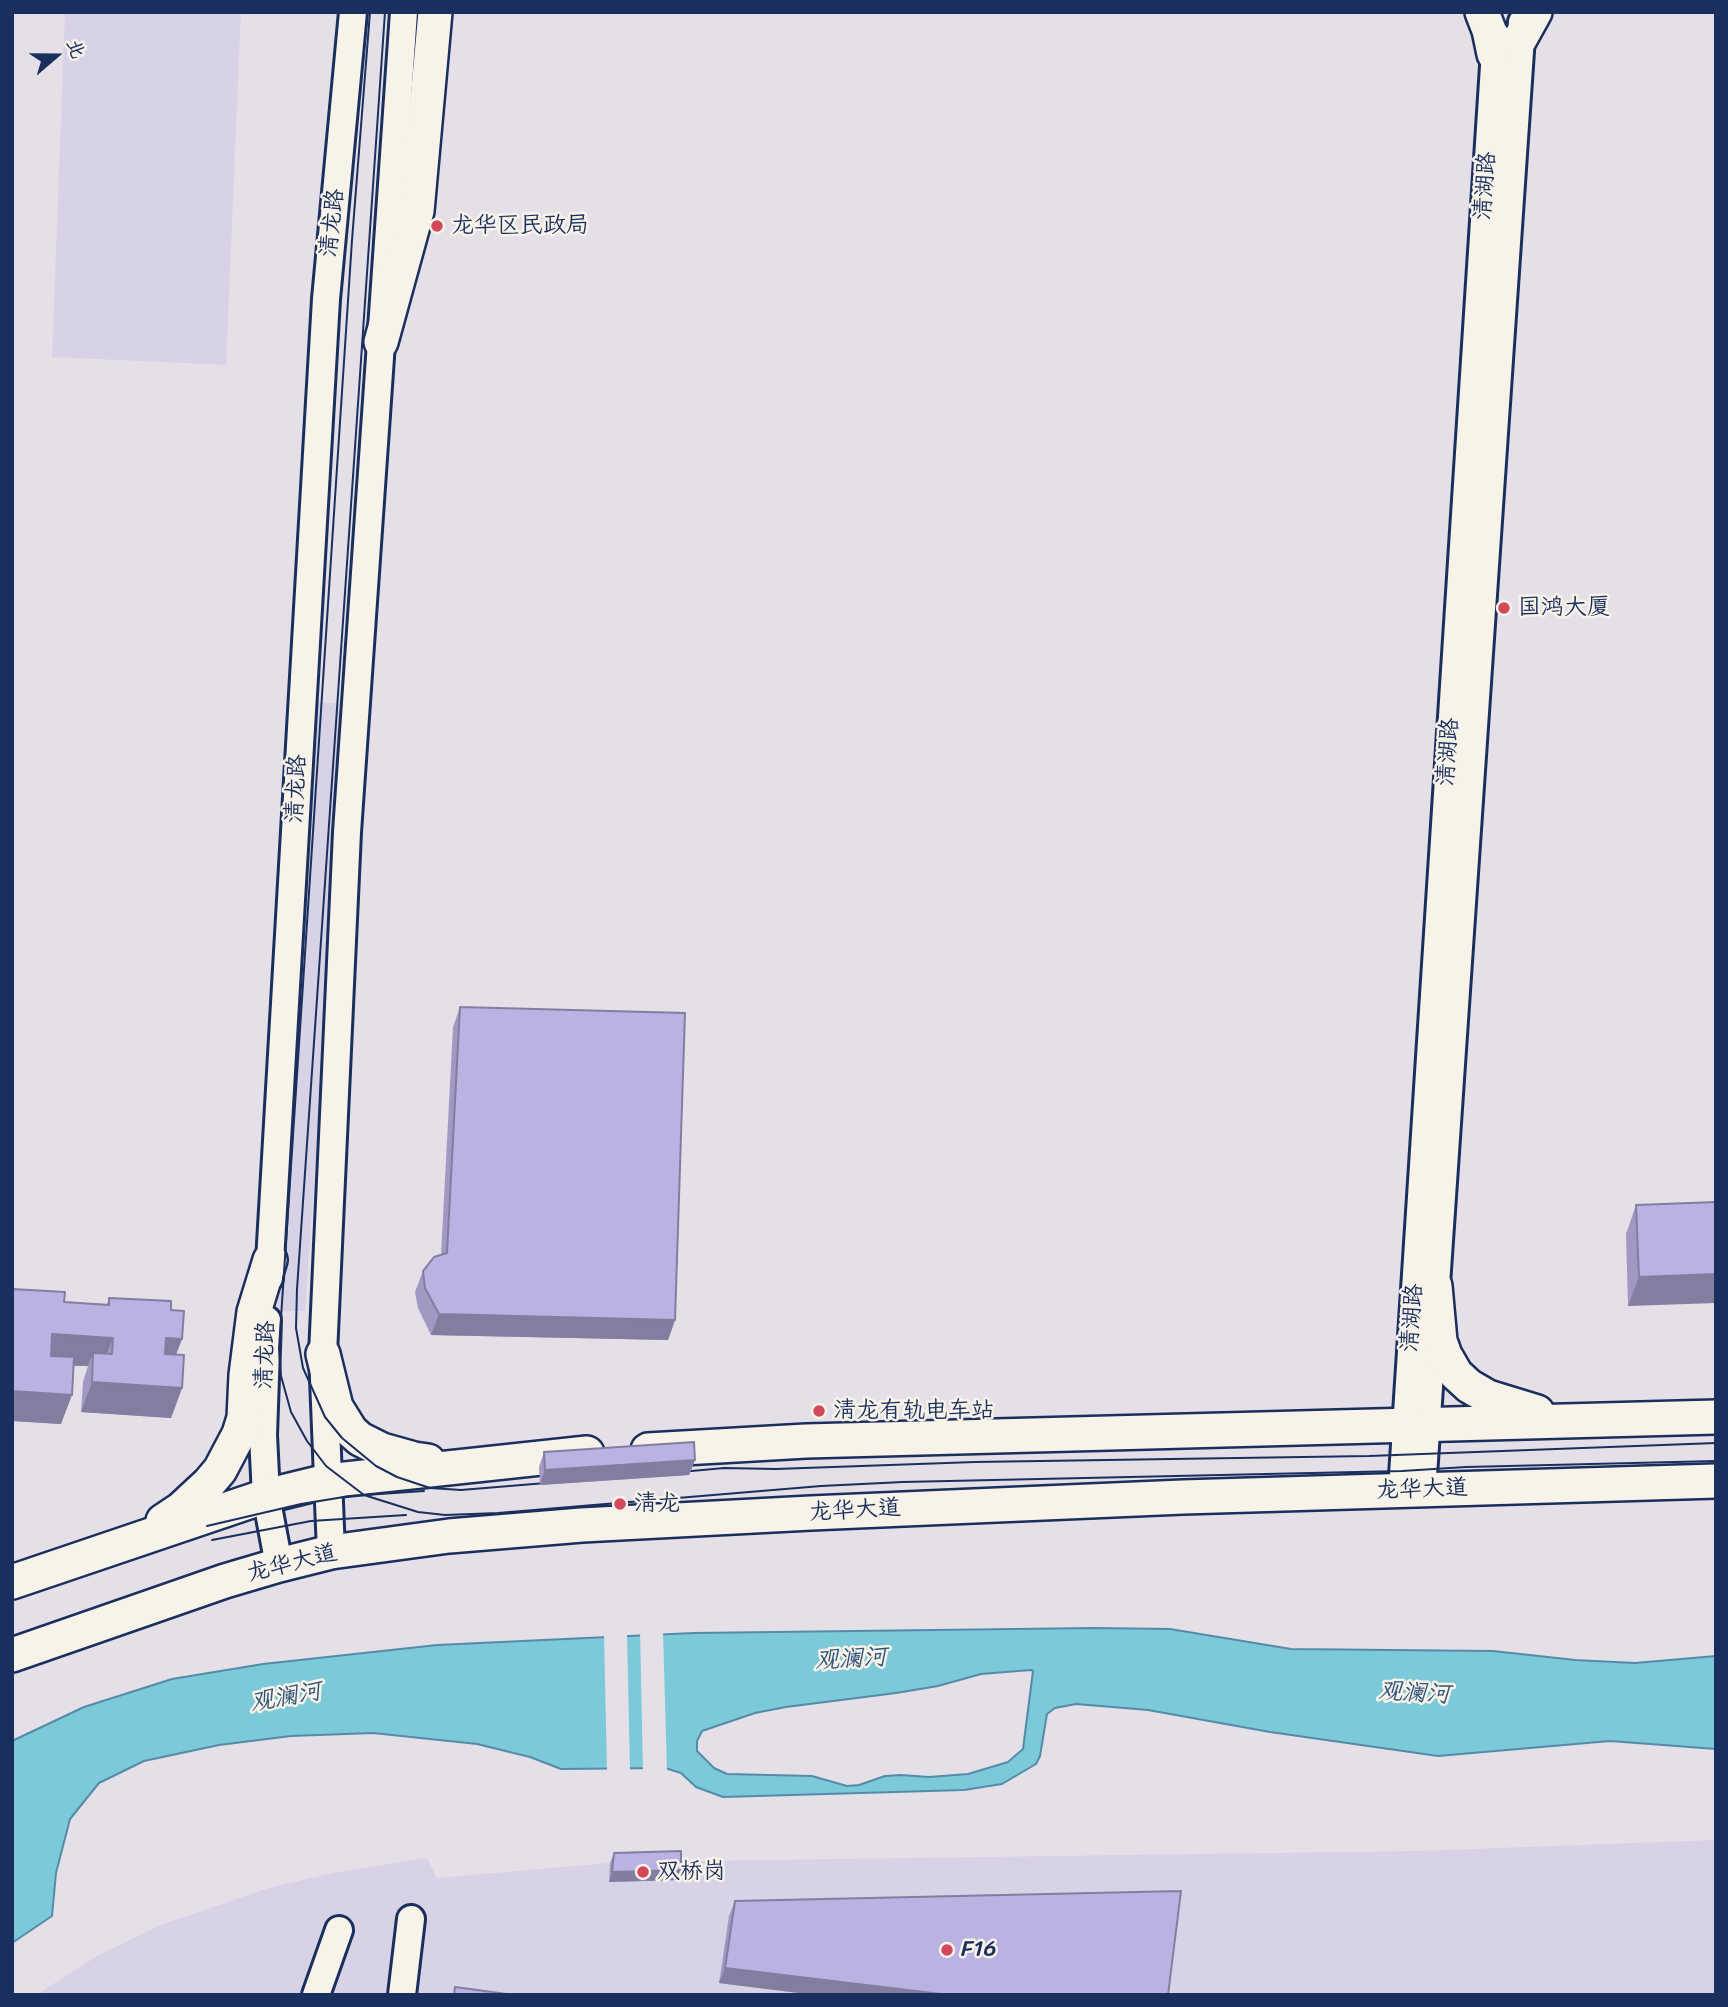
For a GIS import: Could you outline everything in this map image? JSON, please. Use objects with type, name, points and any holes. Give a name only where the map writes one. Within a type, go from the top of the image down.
[{"type":"main road","points":[[381,342],[417,211],[435,12]]},
{"type":"main road","points":[[1482,12],[1489,30],[1518,29]]},
{"type":"main road","points":[[130,1542],[197,1497],[220,1471],[232,1450],[244,1418],[254,1312],[270,1260]]},
{"type":"main road","points":[[1435,1286],[1438,1330],[1445,1356],[1469,1386],[1505,1403],[1574,1421]]},
{"type":"main road","points":[[323,1354],[336,1407],[341,1418],[360,1440],[396,1455],[469,1465]]},
{"type":"main road","points":[[12,1582],[266,1496],[327,1481],[576,1453],[806,1441],[1716,1417]]},
{"type":"main road","name":"龙华大道","points":[[12,1656],[225,1581],[279,1565],[331,1552],[449,1536],[582,1525],[1183,1497],[1716,1481]]},
{"type":"street","name":"清龙路","points":[[279,1565],[266,1496],[263,1435],[270,1260],[326,299],[353,12]]},
{"type":"street","points":[[331,1552],[323,1354],[347,832],[404,12]]},
{"type":"street","name":"清湖路","points":[[1497,12],[1518,29]]},
{"type":"street","name":"清湖路","points":[[1415,1425],[1435,1286],[1518,29]]},
{"type":"street","name":"清湖路","points":[[1412,1491],[1518,29]]},
{"type":"street","points":[[402,1995],[411,1919]]},
{"type":"street","points":[[316,1995],[339,1930]]},
{"type":"shaded area","points":[[65,12],[241,12],[226,365],[52,357]]},
{"type":"shaded area","points":[[312,702],[348,704],[305,1311],[277,1311]]},
{"type":"shaded area","points":[[1716,1840],[1716,1995],[36,1995],[97,1956],[163,1924],[272,1887],[333,1873],[427,1858],[437,1878],[619,1862],[1416,1851]]},
{"type":"water","name":"观澜河","points":[[1170,1629],[1291,1649],[1493,1651],[1635,1663],[1716,1656],[1716,1749],[1610,1741],[1438,1756],[1270,1732],[1148,1710],[1076,1704],[1055,1708],[1047,1714],[1040,1756],[1036,1764],[1002,1784],[964,1790],[723,1797],[696,1787],[681,1773],[665,1768],[561,1769],[530,1757],[477,1744],[373,1733],[291,1736],[219,1745],[144,1761],[99,1783],[70,1819],[56,1873],[52,1916],[12,1943],[12,1741],[84,1707],[172,1679],[263,1664],[437,1645],[693,1633]],"holes":[[[1033,1671],[1023,1749],[1008,1762],[968,1774],[885,1776],[847,1786],[812,1776],[727,1774],[714,1768],[697,1751],[697,1741],[702,1731],[755,1713],[938,1686],[981,1674]]]},
{"type":"pier","points":[[663,1631],[667,1772],[643,1771],[640,1632]]},
{"type":"pier","points":[[627,1633],[630,1772],[607,1772],[604,1634]]},
{"type":"building","points":[[460,1007],[685,1013],[675,1320],[439,1314],[425,1288],[423,1271],[434,1257],[447,1253]]},
{"type":"building","points":[[1716,1202],[1716,1274],[1639,1277],[1636,1205]]},
{"type":"building","points":[[12,1289],[65,1292],[64,1302],[109,1305],[109,1298],[171,1301],[171,1310],[184,1311],[182,1339],[166,1338],[165,1354],[184,1355],[182,1388],[92,1382],[93,1353],[112,1354],[113,1338],[52,1334],[51,1356],[74,1357],[72,1395],[12,1391]]},
{"type":"building","points":[[694,1442],[695,1460],[545,1470],[544,1452]]},
{"type":"building","points":[[681,1851],[681,1870],[612,1872],[614,1853]]},
{"type":"building","name":"F16","points":[[1181,1891],[1168,1995],[949,1995],[725,1968],[735,1901]]},
{"type":"building","points":[[455,1987],[514,1995],[454,1995]]},
{"type":"tram line","points":[[370,12],[352,240],[279,1348],[281,1376],[291,1412],[307,1441],[326,1466],[364,1495],[418,1512],[445,1515],[903,1482],[1716,1461]]},
{"type":"tram line","points":[[385,12],[296,1328],[303,1368],[325,1417],[342,1438],[376,1466],[397,1477],[430,1488],[461,1490],[558,1482]]},
{"type":"tram line","points":[[670,1473],[724,1468],[1369,1456],[1716,1443]]},
{"type":"tram line","points":[[207,1526],[301,1504],[350,1496],[424,1491]]},
{"type":"tram line","points":[[212,1540],[311,1521],[406,1515]]},
{"type":"place","name":"龙华区民政局","points":[[437,226]]},
{"type":"place","name":"国鸿大厦","points":[[1504,608]]},
{"type":"place","name":"清龙有轨电车站","points":[[819,1411]]},
{"type":"place","name":"清龙","points":[[620,1504]]},
{"type":"place","name":"双桥岗","points":[[643,1872]]},
{"type":"place","name":"F16","points":[[947,1950]]}]
